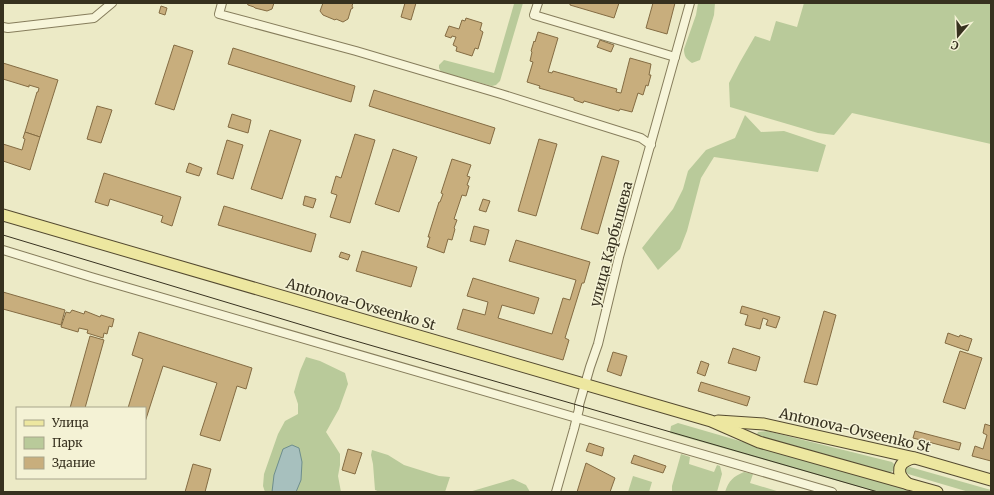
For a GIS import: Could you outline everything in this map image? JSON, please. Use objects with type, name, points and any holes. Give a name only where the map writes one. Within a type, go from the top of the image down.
[{"type":"main road","name":"Antonova-Ovseenko St","points":[[3,215],[711,421],[759,442],[937,492]]},
{"type":"main road","name":"Antonova-Ovseenko St","points":[[711,421],[764,424],[915,458],[991,480]]},
{"type":"main road","points":[[908,484],[900,475],[900,468],[905,461],[915,458]]},
{"type":"street","points":[[5,28],[94,18],[112,3]]},
{"type":"street","points":[[222,3],[219,14],[356,51],[494,92],[641,138],[651,145]]},
{"type":"street","points":[[538,3],[534,15],[675,57]]},
{"type":"street","name":"улица Карбышева","points":[[556,492],[577,418],[579,405],[598,344],[619,257],[690,3]]},
{"type":"street","points":[[3,250],[832,492]]},
{"type":"green space","points":[[512,3],[523,3],[500,81],[496,85],[492,86],[441,72],[439,65],[444,60],[494,73],[514,4]]},
{"type":"green space","points":[[698,3],[715,3],[714,15],[700,60],[692,63],[684,54],[684,49],[696,15]]},
{"type":"green space","points":[[804,3],[991,3],[991,144],[852,113],[834,135],[818,133],[730,107],[729,83],[755,36],[770,41],[776,21],[797,27]]},
{"type":"green space","points":[[745,115],[761,132],[784,131],[826,145],[818,172],[714,157],[701,178],[687,231],[680,249],[658,270],[642,248],[673,209],[683,189],[688,171],[706,150],[735,138]]},
{"type":"green space","points":[[306,357],[320,361],[345,373],[348,384],[339,409],[326,432],[340,454],[338,476],[341,492],[265,492],[263,486],[264,474],[278,434],[285,421],[298,414],[298,404],[294,392]]},
{"type":"green space","points":[[678,423],[915,492],[877,492],[670,433],[671,426]]},
{"type":"green space","points":[[767,431],[892,462],[895,465],[893,471],[889,473],[759,437],[757,434],[758,432]]},
{"type":"green space","points":[[372,450],[388,455],[404,465],[439,476],[450,477],[445,492],[380,492],[375,490],[371,455]]},
{"type":"green space","points":[[681,454],[690,457],[689,464],[714,472],[717,465],[720,466],[722,474],[717,492],[672,492],[672,486]]},
{"type":"green space","points":[[910,467],[991,490],[991,492],[969,492],[908,474],[905,471],[906,468]]},
{"type":"green space","points":[[744,472],[753,474],[750,483],[780,492],[725,492],[732,479]]},
{"type":"green space","points":[[633,476],[652,482],[649,492],[628,492]]},
{"type":"green space","points":[[513,479],[526,485],[530,492],[469,492]]},
{"type":"water","points":[[292,445],[299,448],[302,462],[301,480],[296,492],[272,492],[274,475],[283,449]]},
{"type":"building","points":[[247,3],[274,3],[272,9],[267,11],[255,8]]},
{"type":"building","points":[[323,3],[353,3],[353,8],[351,9],[348,19],[343,22],[323,15],[320,11]]},
{"type":"building","points":[[405,3],[416,3],[411,20],[401,17]]},
{"type":"building","points":[[570,3],[619,3],[614,18],[570,5]]},
{"type":"building","points":[[653,3],[675,3],[667,34],[646,28]]},
{"type":"building","points":[[161,6],[167,8],[165,15],[159,13]]},
{"type":"building","points":[[466,18],[482,23],[480,30],[483,32],[478,49],[475,48],[472,56],[456,51],[457,47],[453,45],[456,37],[452,36],[451,38],[445,36],[449,26],[459,29],[462,20],[465,21]]},
{"type":"building","points":[[538,32],[558,38],[548,72],[552,73],[553,71],[617,89],[616,92],[621,93],[630,58],[651,64],[649,75],[651,75],[648,86],[646,85],[643,95],[638,93],[632,112],[620,109],[619,111],[584,101],[583,103],[574,100],[574,98],[539,88],[540,86],[527,82],[533,62],[530,61],[531,51]]},
{"type":"building","points":[[600,40],[614,45],[611,52],[597,47]]},
{"type":"building","points":[[174,45],[193,51],[174,110],[155,104]]},
{"type":"building","points":[[233,48],[355,86],[351,102],[228,64]]},
{"type":"building","points":[[3,63],[58,80],[40,137],[25,132],[39,88],[29,85],[29,87],[3,79]]},
{"type":"building","points":[[374,90],[495,128],[490,144],[369,106]]},
{"type":"building","points":[[97,106],[112,110],[101,143],[87,139]]},
{"type":"building","points":[[232,114],[251,120],[248,133],[228,127]]},
{"type":"building","points":[[270,130],[301,140],[282,199],[251,189]]},
{"type":"building","points":[[25,132],[40,137],[30,170],[3,161],[3,144],[22,150]]},
{"type":"building","points":[[355,134],[375,140],[350,223],[330,217],[337,195],[331,193],[336,176],[341,178]]},
{"type":"building","points":[[539,139],[557,144],[536,216],[518,211]]},
{"type":"building","points":[[227,140],[243,145],[233,179],[217,174]]},
{"type":"building","points":[[393,149],[417,157],[399,212],[375,204]]},
{"type":"building","points":[[602,156],[619,161],[598,234],[581,229]]},
{"type":"building","points":[[452,159],[471,165],[467,176],[470,177],[467,185],[469,186],[466,196],[462,195],[454,219],[457,220],[452,240],[448,239],[444,253],[427,247],[430,237],[428,237],[443,194],[441,193]]},
{"type":"building","points":[[189,163],[202,168],[199,176],[186,172]]},
{"type":"building","points":[[104,173],[181,197],[172,226],[161,222],[163,216],[110,199],[108,206],[95,202]]},
{"type":"building","points":[[305,196],[316,199],[313,208],[303,205]]},
{"type":"building","points":[[483,199],[490,201],[486,212],[479,210]]},
{"type":"building","points":[[224,206],[316,234],[311,252],[218,225]]},
{"type":"building","points":[[474,226],[489,230],[485,245],[470,241]]},
{"type":"building","points":[[516,240],[590,262],[565,338],[569,340],[563,360],[457,329],[463,309],[485,315],[488,302],[467,296],[473,278],[539,298],[534,314],[502,305],[498,318],[552,334],[563,298],[570,300],[576,280],[509,261]]},
{"type":"building","points":[[362,251],[417,267],[411,287],[356,271]]},
{"type":"building","points":[[341,252],[350,255],[348,260],[339,257]]},
{"type":"building","points":[[3,292],[65,310],[61,325],[3,309]]},
{"type":"building","points":[[742,306],[780,317],[776,328],[766,325],[768,320],[763,318],[760,329],[745,325],[748,315],[740,313]]},
{"type":"building","points":[[72,310],[84,314],[85,311],[100,317],[101,315],[114,319],[112,327],[109,326],[107,334],[104,333],[103,338],[87,333],[88,330],[79,328],[78,332],[61,327],[66,312],[70,313]]},
{"type":"building","points":[[824,311],[836,315],[817,385],[804,382]]},
{"type":"building","points":[[139,332],[252,368],[246,389],[237,386],[220,441],[200,435],[217,383],[163,366],[146,419],[146,407],[128,407],[143,359],[132,355]]},
{"type":"building","points":[[948,333],[959,337],[960,335],[972,339],[968,351],[945,343]]},
{"type":"building","points":[[90,336],[104,340],[85,407],[70,407]]},
{"type":"building","points":[[733,348],[760,357],[756,371],[728,363]]},
{"type":"building","points":[[960,351],[982,358],[965,409],[943,402]]},
{"type":"building","points":[[613,352],[627,356],[621,376],[607,371]]},
{"type":"building","points":[[701,361],[709,364],[705,376],[697,373]]},
{"type":"building","points":[[701,382],[750,397],[747,406],[698,391]]},
{"type":"building","points":[[985,424],[991,426],[991,461],[972,456],[975,446],[983,449],[987,435],[983,433]]},
{"type":"building","points":[[915,431],[961,443],[959,450],[913,438]]},
{"type":"building","points":[[589,443],[604,448],[602,456],[586,451]]},
{"type":"building","points":[[348,449],[362,453],[355,474],[342,470]]},
{"type":"building","points":[[634,455],[666,466],[663,473],[631,463]]},
{"type":"building","points":[[586,463],[615,478],[610,492],[577,492]]},
{"type":"building","points":[[193,464],[211,469],[205,492],[185,492]]},
{"type":"tram line","points":[[3,235],[342,337],[878,492]]}]
